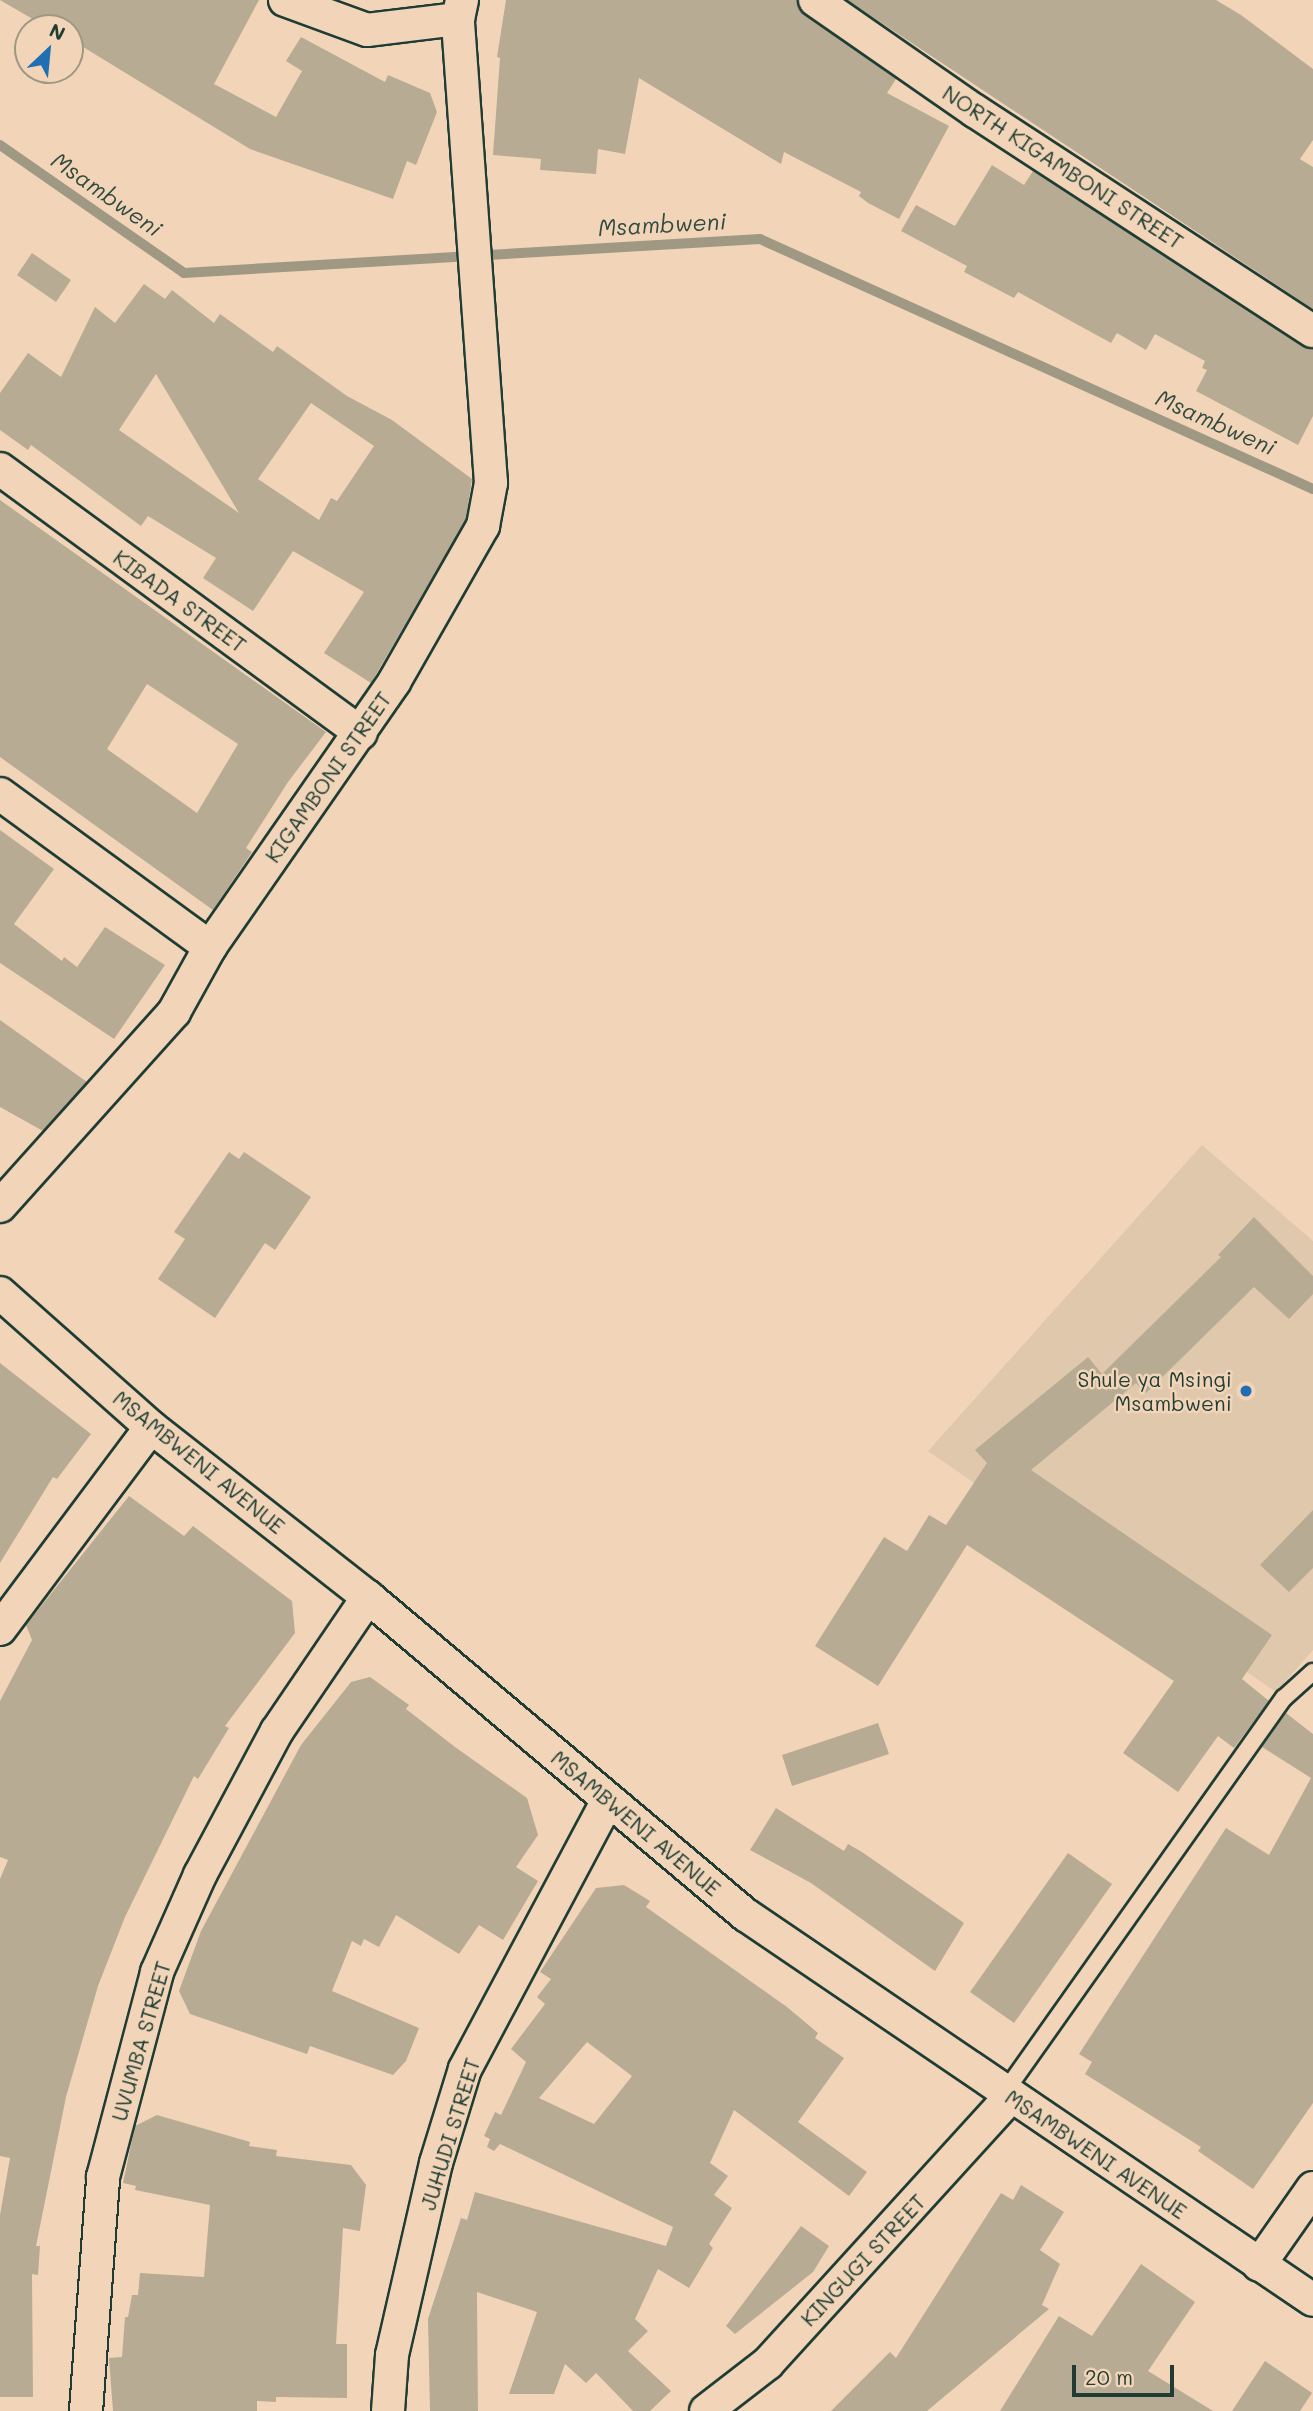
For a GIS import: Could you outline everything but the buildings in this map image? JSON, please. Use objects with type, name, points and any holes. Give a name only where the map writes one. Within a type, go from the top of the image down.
[{"type":"street","points":[[285,0],[367,30],[460,10]]},
{"type":"street","name":"NORTH KIGAMBONI STREET","points":[[815,0],[975,111],[1313,331]]},
{"type":"street","name":"KIGAMBONI STREET","points":[[0,1206],[174,1012],[210,947],[360,733],[408,658],[489,510],[491,482],[460,10]]},
{"type":"street","name":"KIBADA STREET","points":[[0,469],[360,733]]},
{"type":"street","points":[[0,794],[210,947]]},
{"type":"street","name":"MSAMBWENI AVENUE","points":[[0,1293],[151,1427],[368,1597],[607,1802],[746,1915],[1007,2095],[1313,2300]]},
{"type":"street","points":[[0,1629],[151,1427]]},
{"type":"street","name":"UVUMBA STREET","points":[[86,2411],[103,2177],[157,1972],[200,1875],[277,1731],[368,1597]]},
{"type":"street","name":"JUHUDI STREET","points":[[388,2411],[392,2355],[436,2163],[465,2070],[607,1802]]},
{"type":"street","name":"KINGUGI STREET","points":[[706,2411],[768,2363],[1007,2095]]},
{"type":"street","points":[[1259,2265],[1313,2188]]},
{"type":"lane","points":[[1007,2095],[1284,1698],[1313,1672]]},
{"type":"shaded area","points":[[1202,1145],[1313,1241],[1313,1650],[1276,1692],[928,1451]]},
{"type":"waterway","name":"Msambweni","points":[[0,145],[184,273],[760,239],[1313,489]]},
{"type":"place","name":"Shule ya Msingi Msambweni","points":[[1246,1391]]}]
